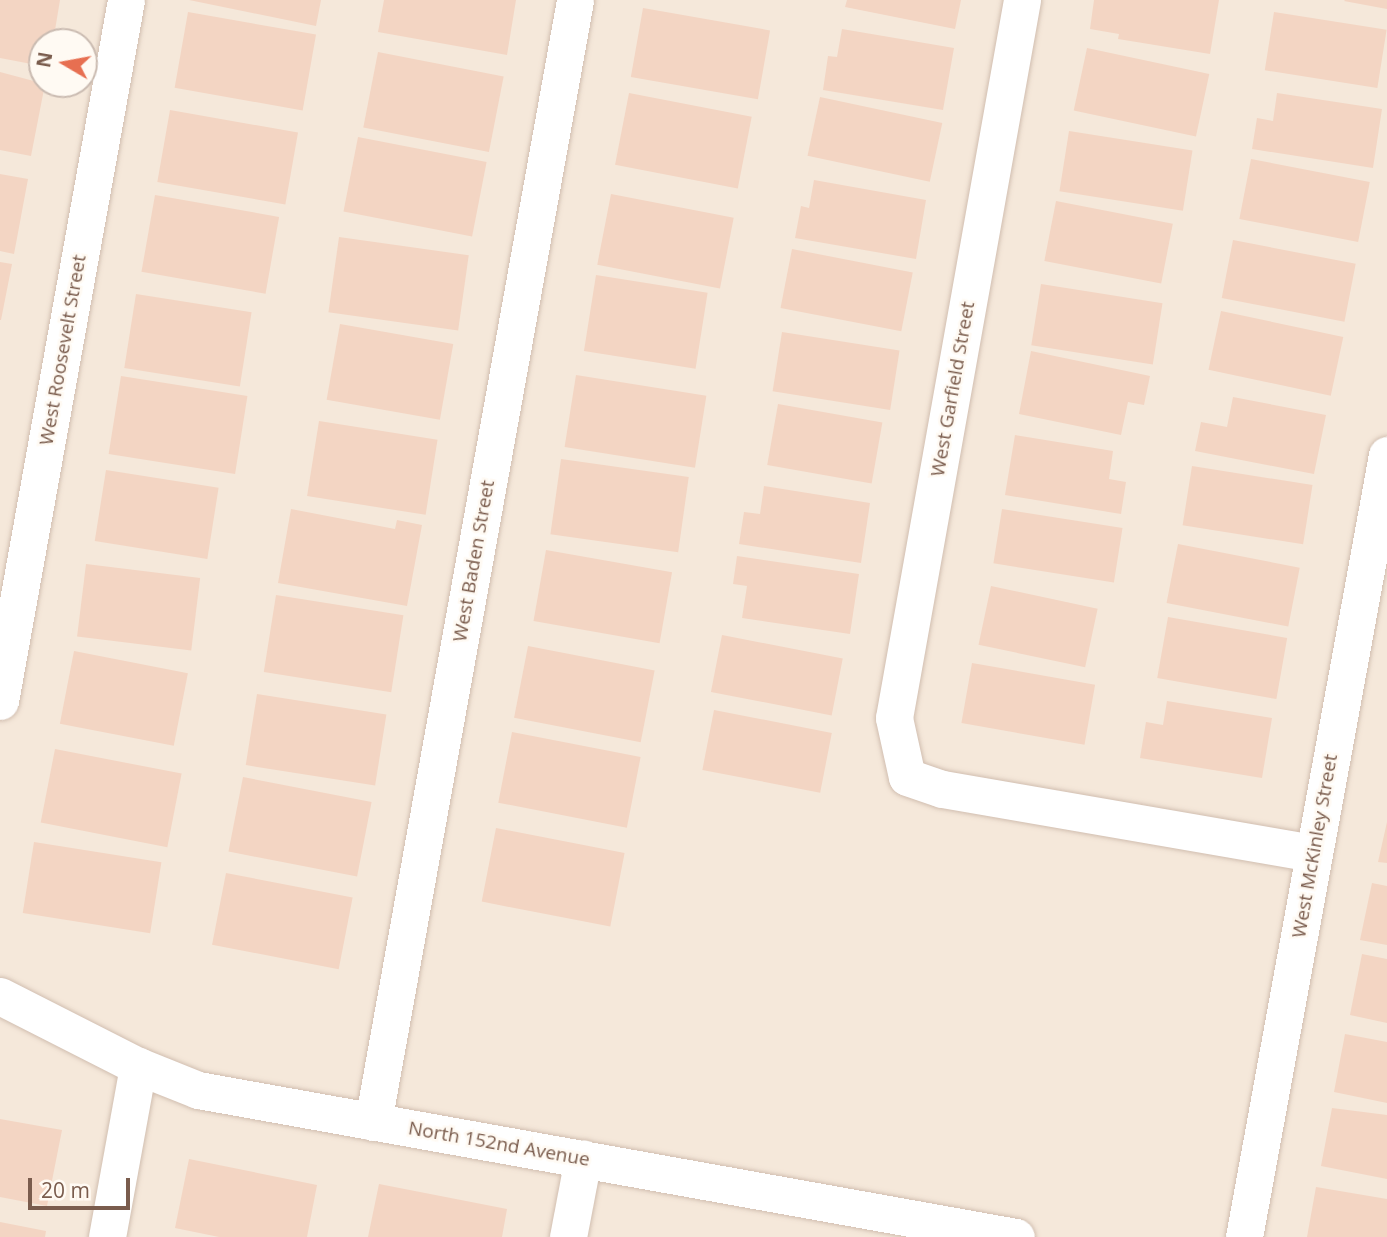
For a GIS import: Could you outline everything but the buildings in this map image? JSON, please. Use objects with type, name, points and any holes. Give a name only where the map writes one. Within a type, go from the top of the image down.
[{"type":"street","name":"West Roosevelt Street","points":[[0,701],[126,0]]},
{"type":"street","name":"West Baden Street","points":[[373,1122],[575,0]]},
{"type":"street","name":"West Garfield Street","points":[[1022,0],[894,718],[907,777],[943,789],[1314,853]]},
{"type":"street","name":"West McKinley Street","points":[[1244,1237],[1387,455]]},
{"type":"street","name":"North 152nd Avenue","points":[[0,996],[138,1066],[198,1090],[1016,1237]]},
{"type":"street","points":[[107,1237],[138,1066]]},
{"type":"street","points":[[568,1237],[583,1158]]},
{"type":"shaded area","points":[[0,0],[1387,0],[1387,1237],[0,1237]]}]
